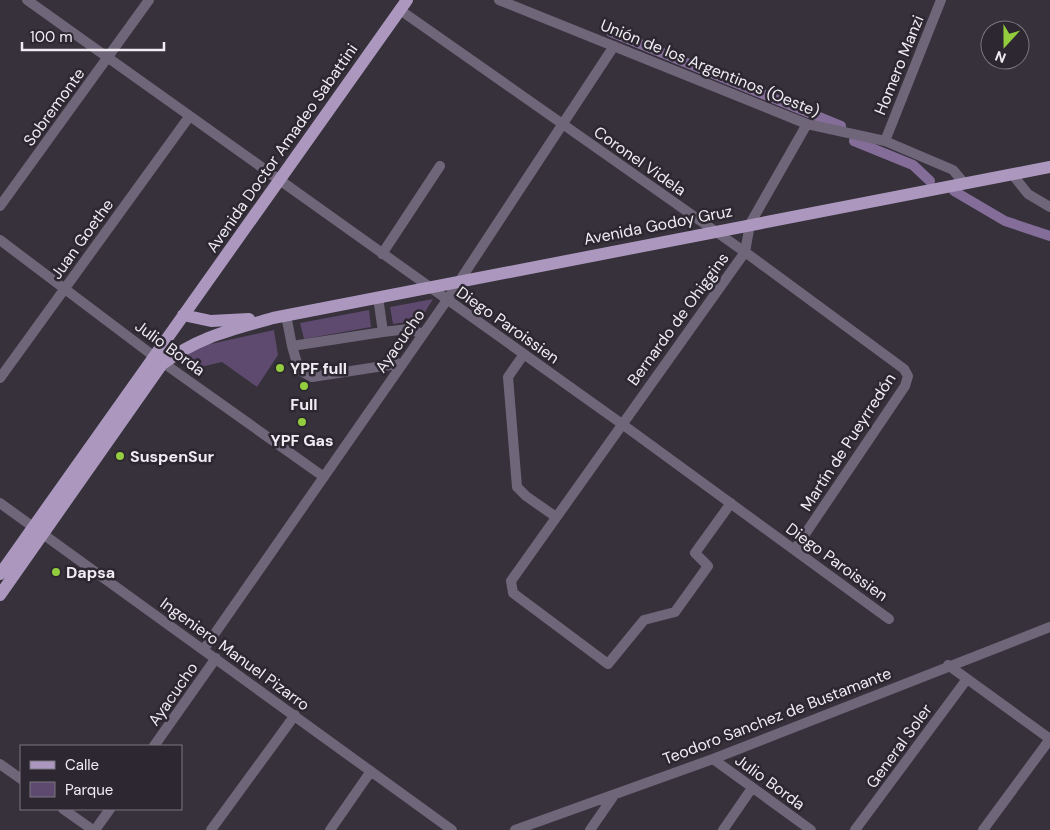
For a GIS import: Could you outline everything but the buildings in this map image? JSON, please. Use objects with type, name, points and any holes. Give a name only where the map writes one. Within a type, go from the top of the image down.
[{"type":"main road","name":"Avenida Doctor Amadeo Sabattini","points":[[0,596],[39,530],[160,360],[184,315],[403,5]]},
{"type":"main road","name":"Avenida Godoy Gruz","points":[[160,360],[204,337],[280,316],[1050,166]]},
{"type":"main road","name":"Avenida Godoy Gruz","points":[[184,315],[211,322],[280,316]]},
{"type":"main road","name":"Avenida Doctor Amadeo Sabattini","points":[[0,574],[39,530]]},
{"type":"street","name":"Diego Paroissien","points":[[26,0],[622,424],[889,618]]},
{"type":"street","name":"Sobremonte","points":[[0,206],[149,0]]},
{"type":"street","name":"Unión de los Argentinos (Oeste)","points":[[499,0],[807,124],[885,141],[953,170],[964,183]]},
{"type":"street","name":"Homero Manzi","points":[[885,141],[941,0]]},
{"type":"street","name":"Coronel Videla","points":[[403,5],[563,125],[745,252],[904,369],[908,376]]},
{"type":"street","name":"Ayacucho","points":[[204,649],[460,281],[614,46]]},
{"type":"street","name":"Juan Goethe","points":[[0,378],[189,117]]},
{"type":"street","name":"Bernardo de Ohiggins","points":[[731,503],[695,553],[708,566],[675,612],[644,620],[608,664],[514,593],[511,581],[745,252],[750,224],[807,124]]},
{"type":"street","points":[[382,254],[440,166]]},
{"type":"street","points":[[1012,174],[1028,194],[1050,207]]},
{"type":"street","name":"Julio Borda","points":[[0,240],[160,360],[324,477]]},
{"type":"street","points":[[378,298],[383,332]]},
{"type":"street","points":[[280,316],[299,370],[312,377],[403,363]]},
{"type":"street","points":[[292,346],[408,329],[423,334]]},
{"type":"street","points":[[524,354],[508,377],[517,487],[526,496],[556,517]]},
{"type":"street","name":"Martín de Pueyrredón","points":[[795,549],[905,386],[908,376]]},
{"type":"street","name":"Ingeniero Manuel Pizarro","points":[[0,503],[452,830]]},
{"type":"street","name":"Teodoro Sanchez de Bustamante","points":[[515,830],[713,758],[948,665],[1050,627]]},
{"type":"street","name":"Ayacucho","points":[[155,745],[216,658]]},
{"type":"street","points":[[948,665],[1050,739],[983,830]]},
{"type":"street","name":"General Soler","points":[[855,830],[967,679]]},
{"type":"street","points":[[211,830],[295,715]]},
{"type":"street","name":"Julio Borda","points":[[713,758],[811,830]]},
{"type":"street","points":[[0,764],[20,778]]},
{"type":"street","points":[[330,830],[371,771]]},
{"type":"street","points":[[723,830],[752,788]]},
{"type":"street","points":[[590,830],[615,794]]},
{"type":"street","points":[[65,810],[94,830],[109,810]]},
{"type":"green space","points":[[433,299],[417,325],[407,322],[393,324],[390,307]]},
{"type":"green space","points":[[369,310],[371,327],[304,339],[300,323]]},
{"type":"green space","points":[[274,330],[278,355],[257,387],[222,362],[192,369],[180,362],[180,358],[201,346]]},
{"type":"waterway","points":[[611,32],[841,126]]},
{"type":"waterway","points":[[854,141],[913,165],[930,181]]},
{"type":"waterway","points":[[954,191],[1005,221],[1050,236]]},
{"type":"place","name":"YPF full","points":[[280,368]]},
{"type":"place","name":"Full","points":[[304,386]]},
{"type":"place","name":"YPF Gas","points":[[302,422]]},
{"type":"place","name":"SuspenSur","points":[[120,456]]},
{"type":"place","name":"Dapsa","points":[[56,572]]}]
